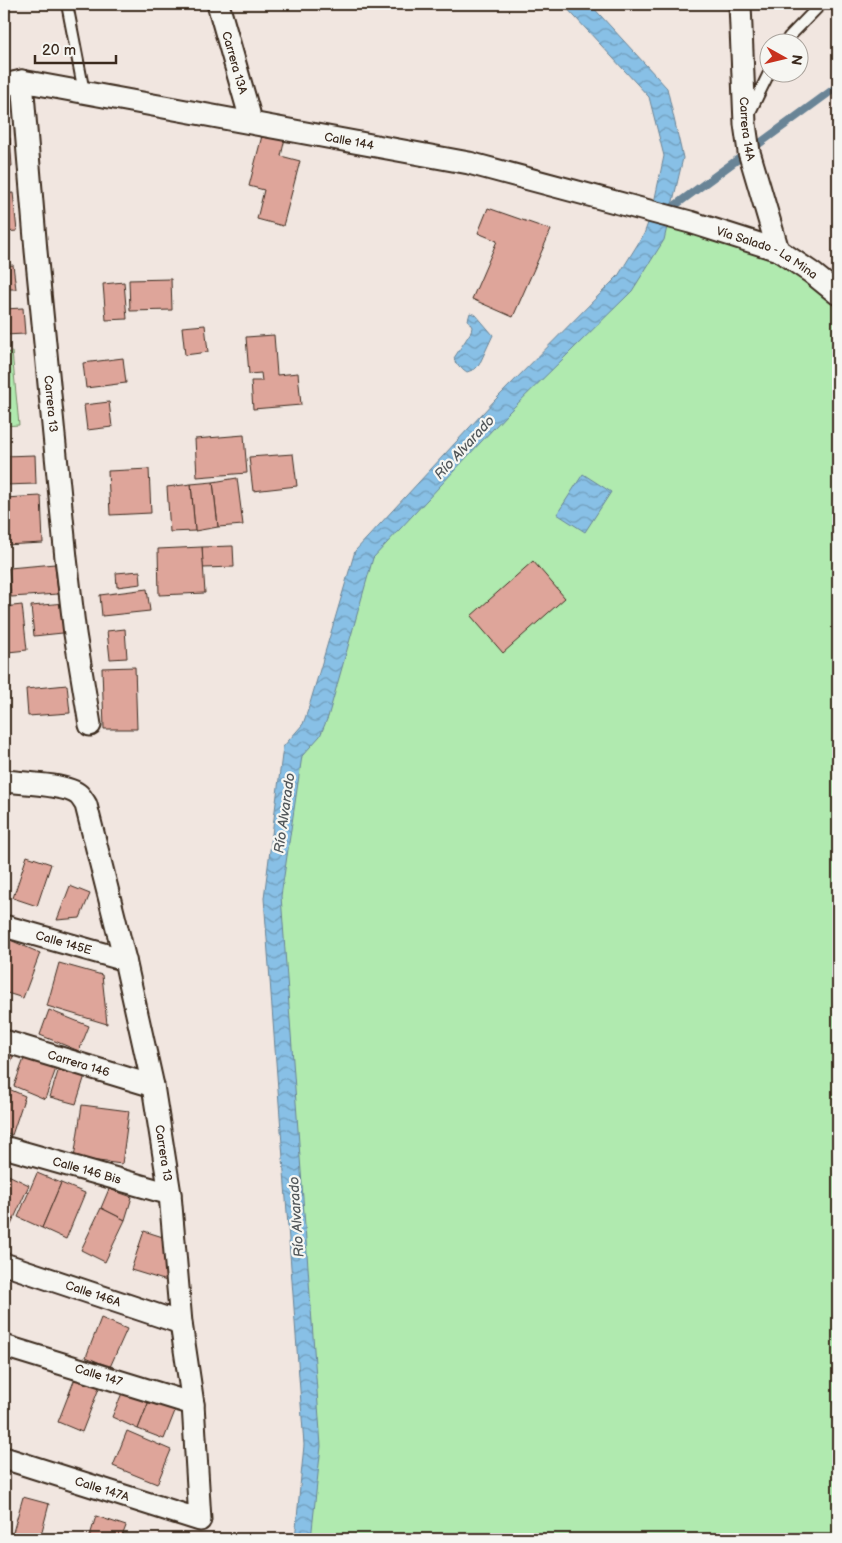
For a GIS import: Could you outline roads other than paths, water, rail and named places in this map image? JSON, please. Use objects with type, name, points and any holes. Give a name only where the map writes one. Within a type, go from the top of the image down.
[{"type":"street","name":"Carrera 13A","points":[[218,4],[249,122]]},
{"type":"street","name":"Carrera 14A","points":[[740,4],[745,124],[749,152],[778,250]]},
{"type":"street","name":"Calle 144","points":[[13,83],[84,92],[469,164],[693,223]]},
{"type":"street","name":"Carrera 13","points":[[13,83],[36,251],[74,634],[90,725]]},
{"type":"street","name":"Vía Salado - La Mina","points":[[693,223],[778,250],[812,273],[838,294]]},
{"type":"street","name":"Carrera 13","points":[[4,781],[43,785],[73,791],[80,796],[86,805],[125,960],[152,1086],[170,1194],[181,1323],[193,1404],[200,1520]]},
{"type":"street","name":"Calle 145E","points":[[4,926],[125,960]]},
{"type":"street","name":"Carrera 146","points":[[4,1041],[152,1086]]},
{"type":"street","name":"Calle 146 Bis","points":[[4,1147],[170,1194]]},
{"type":"street","name":"Calle 146A","points":[[4,1264],[181,1323]]},
{"type":"street","name":"Calle 147","points":[[4,1346],[193,1404]]},
{"type":"street","name":"Calle 147A","points":[[4,1458],[200,1520]]},
{"type":"lane","points":[[67,4],[84,92]]},
{"type":"lane","points":[[794,32],[821,4]]},
{"type":"lane","points":[[745,124],[765,82]]},
{"type":"water","name":"Río Alvarado","points":[[563,4],[590,4],[667,88],[683,158],[664,240],[632,291],[507,414],[373,558],[328,717],[320,736],[302,756],[281,896],[321,1446],[311,1539],[295,1539],[304,1445],[264,898],[283,747],[303,724],[355,551],[495,400],[618,276],[644,234],[652,212],[664,156],[649,97]]},
{"type":"water","points":[[470,313],[476,315],[493,335],[479,365],[467,372],[456,364],[454,358],[471,332],[472,327],[468,320]]},
{"type":"water","points":[[583,474],[611,492],[585,532],[557,514]]},
{"type":"waterway","points":[[666,212],[838,86]]}]
